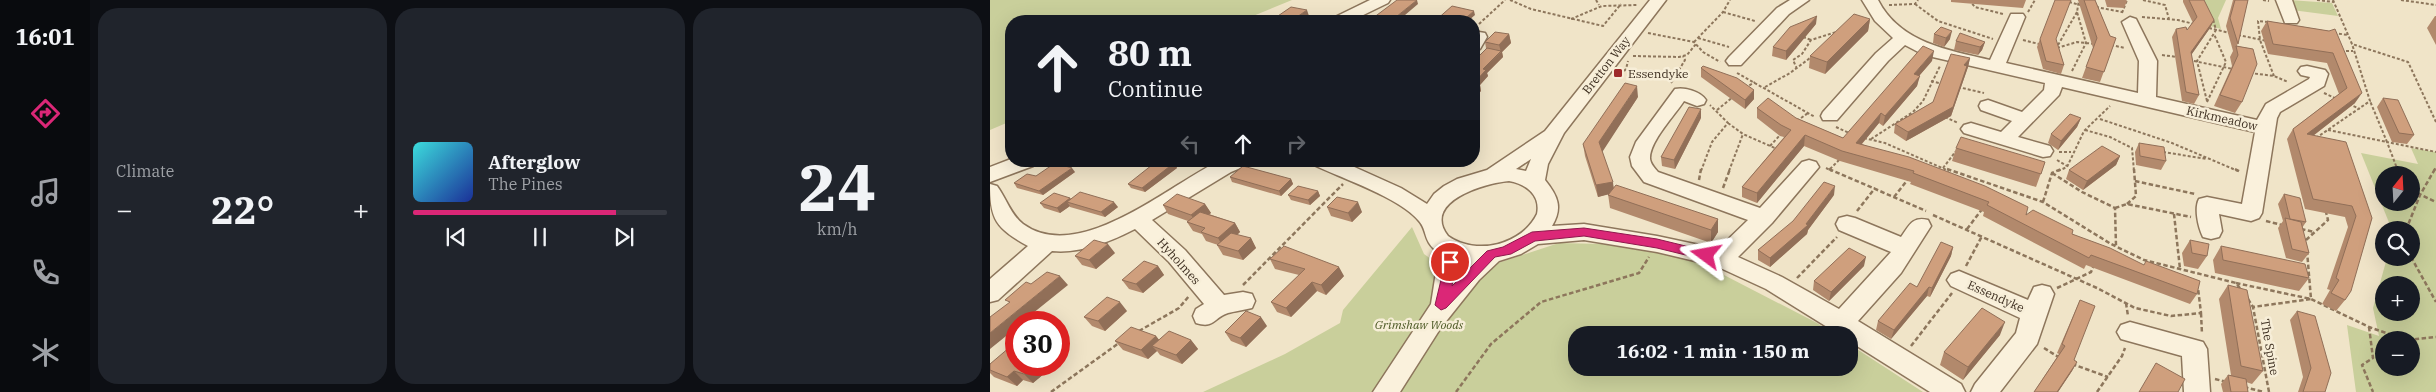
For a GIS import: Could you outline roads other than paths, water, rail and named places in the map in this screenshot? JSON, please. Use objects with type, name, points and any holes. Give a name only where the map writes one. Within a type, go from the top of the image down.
[{"type":"street","points":[[1351,15],[1382,0]]},
{"type":"street","name":"Bretton Way","points":[[1534,182],[1538,164],[1555,131],[1658,0]]},
{"type":"street","points":[[1732,59],[1783,11],[1801,0]]},
{"type":"street","name":"Kirkmeadow","points":[[1868,2],[1878,16],[1902,38],[1946,56],[2117,94],[2208,109],[2265,128],[2251,212],[2209,219]]},
{"type":"street","points":[[2133,20],[2141,51],[2148,61],[2147,100]]},
{"type":"street","points":[[1996,67],[2009,30]]},
{"type":"street","points":[[1830,112],[1902,38]]},
{"type":"street","points":[[2265,128],[2267,118],[2274,108],[2312,78]]},
{"type":"street","points":[[2005,139],[2060,82]]},
{"type":"street","points":[[1682,94],[1648,141],[1640,156],[1642,167],[1651,177],[1764,218]]},
{"type":"street","points":[[1988,106],[2024,119]]},
{"type":"street","points":[[1971,129],[2043,150]]},
{"type":"street","name":"Bretton Way","points":[[1494,175],[1555,131]]},
{"type":"street","points":[[990,175],[1011,167]]},
{"type":"street","points":[[990,293],[1044,245],[1088,240],[1110,232],[1138,218],[1224,167]]},
{"type":"street","points":[[1337,167],[1398,194],[1419,208],[1432,220]]},
{"type":"street","points":[[1722,259],[1764,218],[1809,167]]},
{"type":"street","points":[[1494,175],[1509,175],[1534,182],[1543,190],[1548,200],[1549,212],[1544,224],[1532,236],[1514,247],[1491,254],[1470,254],[1451,249],[1440,241],[1433,231],[1432,220],[1437,205],[1449,192],[1478,178],[1494,175]]},
{"type":"street","points":[[990,191],[1015,229],[1044,245]]},
{"type":"street","points":[[1398,194],[1449,192]]},
{"type":"street","points":[[1549,212],[1564,223],[1584,232]]},
{"type":"street","name":"Hyholmes","points":[[1138,218],[1177,256],[1219,303]]},
{"type":"street","points":[[1847,224],[1904,248]]},
{"type":"street","points":[[1841,323],[1893,267],[1920,226]]},
{"type":"street","points":[[1532,236],[1584,232],[1657,244],[1722,259],[1786,290],[1952,392]]},
{"type":"street","points":[[1441,305],[1449,275],[1451,249]]},
{"type":"street","points":[[1386,392],[1441,305],[1491,254]]},
{"type":"street","name":"Essendyke","points":[[1959,280],[2034,315],[1984,392]]},
{"type":"street","points":[[2130,332],[2194,349],[2197,383]]},
{"type":"place","name":"Essendyke","points":[[1618,73]]},
{"type":"park label","name":"Grimshaw Woods","points":[[1419,324]]}]
